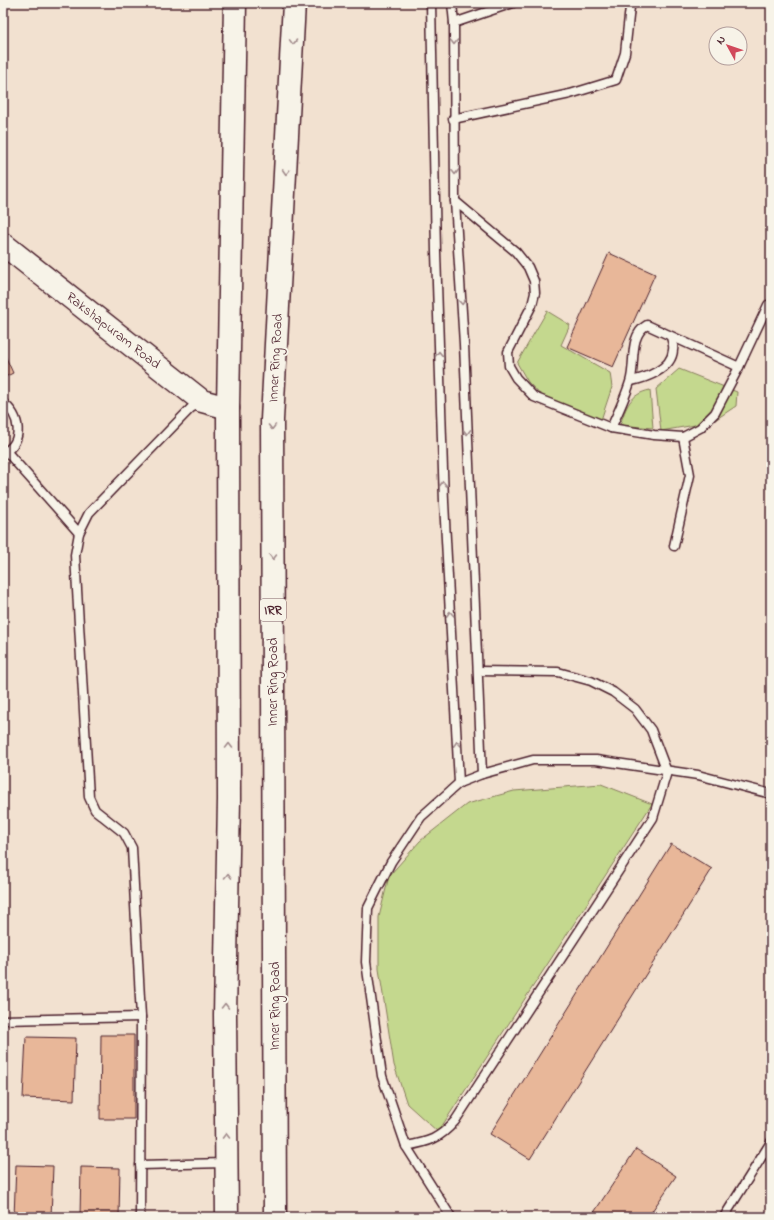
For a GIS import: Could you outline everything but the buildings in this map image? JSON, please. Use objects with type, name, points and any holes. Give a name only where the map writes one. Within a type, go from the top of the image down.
[{"type":"main road","points":[[227,1217],[225,1015],[229,800],[228,408],[235,3]]},
{"type":"main road","name":"Inner Ring Road","points":[[275,1217],[272,420],[294,3]]},
{"type":"main road","name":"Rakshapuram Road","points":[[3,244],[202,401],[228,408]]},
{"type":"lane","points":[[431,3],[436,252],[444,494],[459,783]]},
{"type":"lane","points":[[452,3],[454,23],[453,118],[455,201],[464,344],[482,774]]},
{"type":"lane","points":[[454,23],[513,3]]},
{"type":"lane","points":[[453,118],[570,94],[616,80],[625,53],[630,7],[628,3]]},
{"type":"lane","points":[[455,201],[516,252],[528,267],[534,281],[535,293],[532,305],[508,352],[509,366],[516,378],[534,397],[611,428],[654,435],[683,437],[700,428],[715,413],[739,367],[768,305]]},
{"type":"lane","points":[[611,428],[631,381],[636,338],[641,329],[647,325],[672,338],[739,367]]},
{"type":"lane","points":[[631,381],[644,378],[667,364],[673,351],[672,338]]},
{"type":"lane","points":[[140,1217],[141,1017],[132,848],[124,833],[95,810],[89,797],[75,555],[79,533],[89,513],[191,408],[202,401]]},
{"type":"lane","points":[[3,403],[12,411],[17,422],[16,438],[5,452],[79,533]]},
{"type":"lane","points":[[674,546],[690,475],[683,437]]},
{"type":"lane","points":[[406,1146],[428,1142],[443,1134],[455,1121],[653,818],[667,772],[651,730],[634,710],[613,692],[591,681],[558,672],[478,671]]},
{"type":"lane","points":[[451,1217],[406,1146],[382,1076],[366,962],[368,908],[391,862],[421,817],[459,783],[482,774],[533,760],[596,760],[667,772],[698,775],[771,794]]},
{"type":"lane","points":[[3,1020],[141,1017]]},
{"type":"lane","points":[[724,1217],[771,1142]]},
{"type":"lane","points":[[140,1165],[227,1163]]},
{"type":"green space","points":[[547,311],[570,325],[561,345],[610,373],[612,387],[600,423],[550,405],[528,382],[517,363]]},
{"type":"green space","points":[[679,369],[737,392],[736,406],[712,422],[661,431],[656,389]]},
{"type":"green space","points":[[650,390],[653,428],[620,425],[624,412],[633,398]]},
{"type":"green space","points":[[601,784],[652,804],[438,1132],[407,1104],[394,1065],[379,969],[379,917],[389,876],[420,841],[467,804],[514,791]]}]
